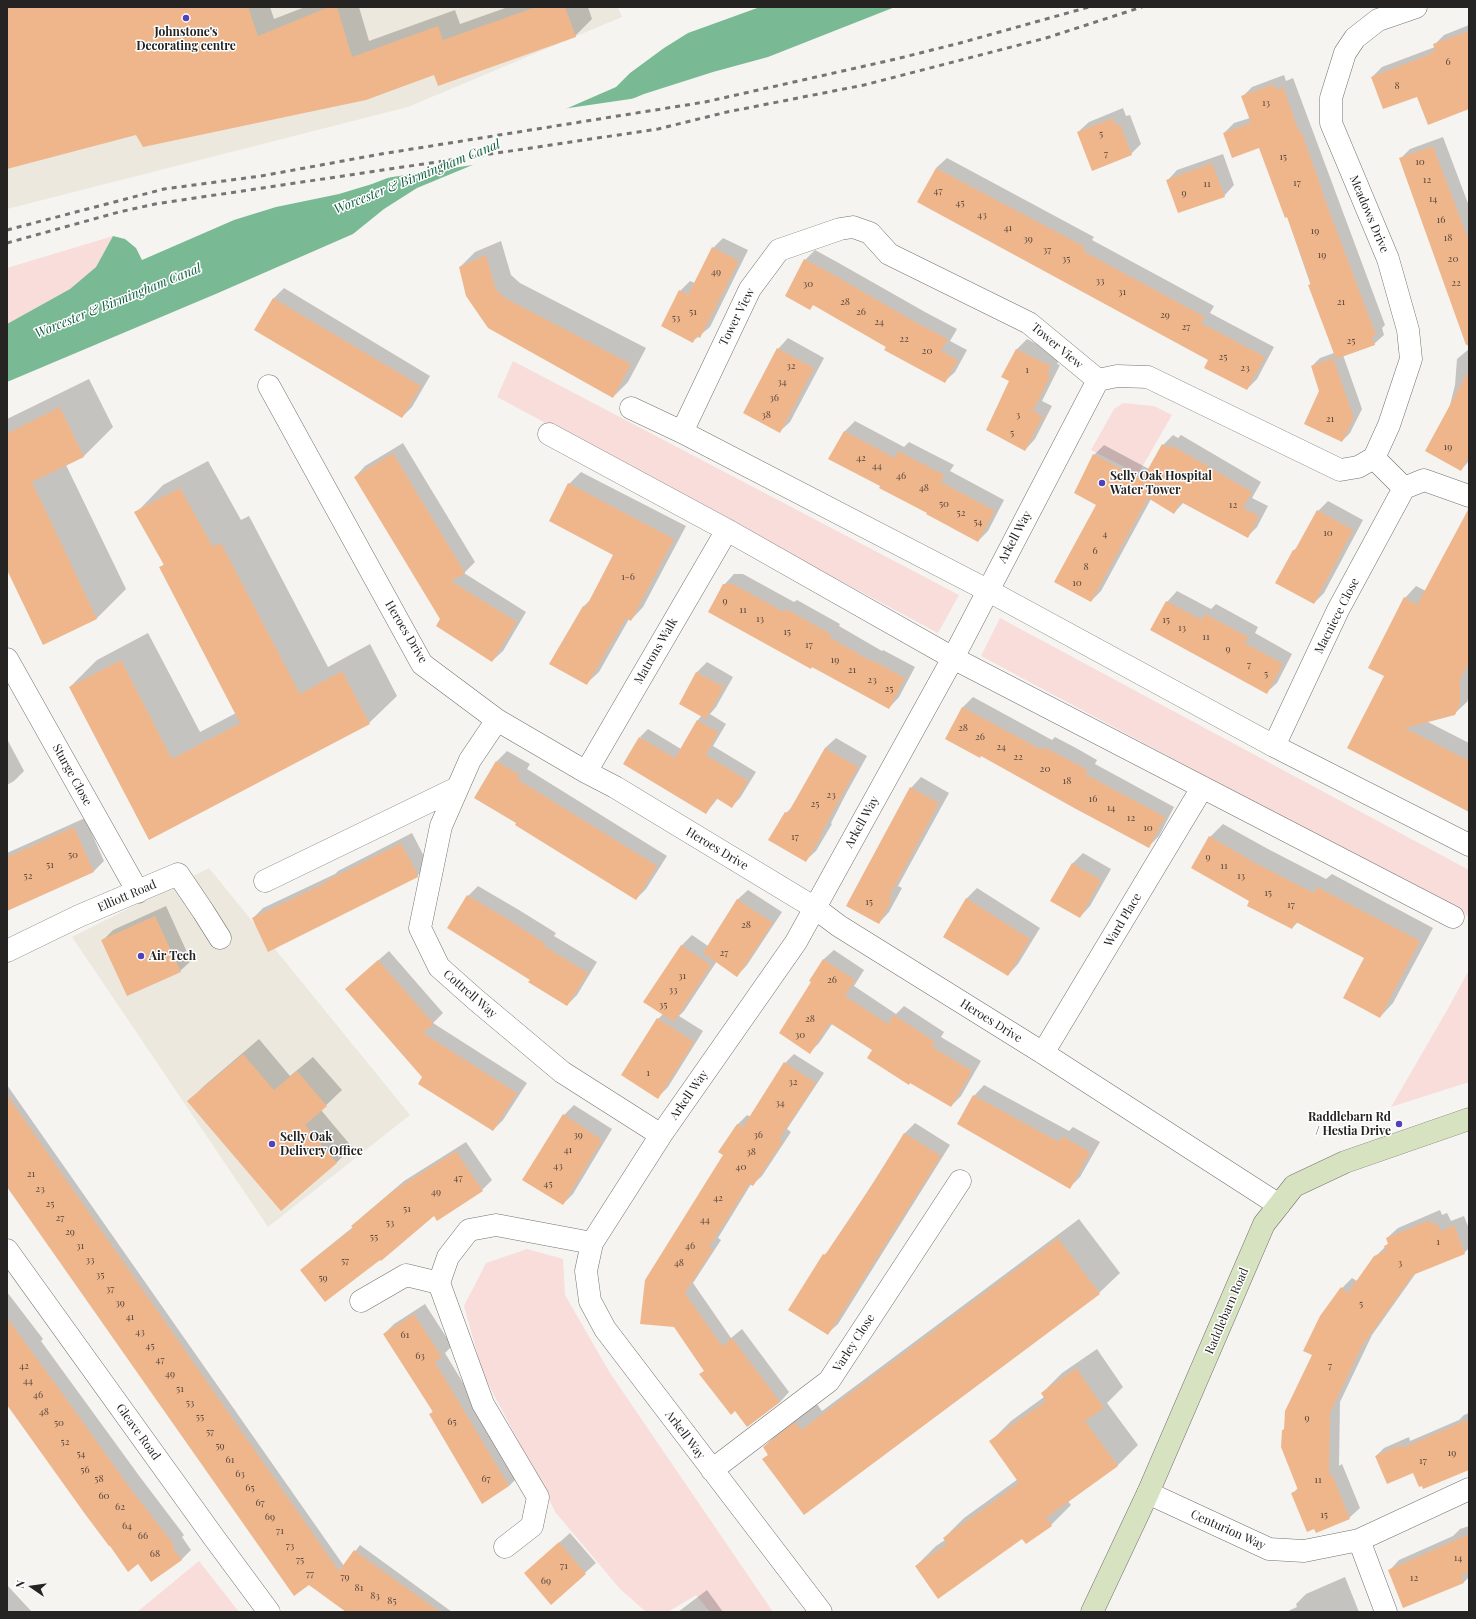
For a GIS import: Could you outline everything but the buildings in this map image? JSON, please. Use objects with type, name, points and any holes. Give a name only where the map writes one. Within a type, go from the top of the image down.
[{"type":"street","name":"Meadows Drive","points":[[1374,458],[1390,426],[1411,359],[1408,330],[1388,258],[1331,123],[1331,98],[1345,53],[1355,38],[1378,20],[1416,7]]},
{"type":"street","name":"Tower View","points":[[682,432],[750,289],[779,250],[840,229],[853,227],[870,233],[889,254],[1029,323],[1098,380]]},
{"type":"street","points":[[1098,380],[1117,376],[1148,377],[1340,470],[1358,467],[1374,458],[1404,488],[1424,480],[1469,496]]},
{"type":"street","name":"Arkell Way","points":[[821,1612],[605,1329],[590,1301],[586,1271],[592,1243],[661,1135],[796,942],[952,658],[1098,380]]},
{"type":"street","name":"Heroes Drive","points":[[269,386],[422,664],[497,720],[586,772],[615,787],[815,908],[839,926],[1043,1053],[1279,1205]]},
{"type":"street","points":[[631,408],[682,432],[987,590],[1274,746],[1469,845]]},
{"type":"street","points":[[549,434],[727,530],[952,658],[1453,917]]},
{"type":"street","name":"Macniece Close","points":[[1274,746],[1338,610],[1404,488]]},
{"type":"street","name":"Matrons Walk","points":[[586,772],[727,530]]},
{"type":"street","name":"Sturge Close","points":[[7,659],[138,892]]},
{"type":"street","name":"Cottrell Way","points":[[497,720],[470,760],[441,826],[420,928],[439,967],[562,1072],[661,1135]]},
{"type":"street","points":[[265,881],[457,788]]},
{"type":"street","name":"Ward Place","points":[[1043,1053],[1202,788]]},
{"type":"street","name":"Elliott Road","points":[[7,951],[79,916],[178,874],[220,938]]},
{"type":"street","name":"Raddlebarn Road","points":[[1092,1612],[1148,1493],[1264,1224],[1294,1186],[1344,1162],[1469,1119]]},
{"type":"street","name":"Varley Close","points":[[712,1470],[830,1381],[960,1181]]},
{"type":"street","points":[[505,1547],[532,1526],[538,1497],[483,1404],[439,1284],[448,1258],[469,1230],[496,1225],[592,1243]]},
{"type":"street","name":"Gleave Road","points":[[7,1250],[215,1539],[270,1612]]},
{"type":"street","points":[[361,1301],[406,1275],[439,1284]]},
{"type":"street","name":"Centurion Way","points":[[1148,1493],[1269,1549],[1304,1551],[1359,1540],[1469,1489]]},
{"type":"street","points":[[1359,1540],[1386,1612]]},
{"type":"shaded area","points":[[7,7],[618,7],[622,17],[408,107],[7,209]]},
{"type":"shaded area","points":[[113,236],[96,267],[70,289],[7,324],[7,268]]},
{"type":"shaded area","points":[[513,361],[959,595],[938,633],[497,397]]},
{"type":"shaded area","points":[[1123,403],[1154,406],[1172,415],[1138,474],[1091,450],[1114,409]]},
{"type":"shaded area","points":[[1000,618],[1469,870],[1469,912],[1467,916],[981,656]]},
{"type":"shaded area","points":[[209,868],[410,1115],[268,1227],[72,937]]},
{"type":"shaded area","points":[[1469,970],[1469,1082],[1391,1107],[1446,1012]]},
{"type":"shaded area","points":[[527,1249],[563,1259],[565,1295],[610,1373],[773,1612],[710,1612],[696,1595],[668,1612],[646,1612],[620,1589],[556,1513],[483,1374],[464,1306],[486,1263]]},
{"type":"shaded area","points":[[199,1561],[239,1612],[137,1612]]},
{"type":"water","name":"Worcester & Birmingham Canal","points":[[760,7],[895,7],[768,57],[713,72],[644,94],[417,188],[384,209],[353,234],[7,382],[7,324],[70,289],[96,267],[113,236],[125,239],[136,248],[142,260],[234,220],[276,207],[339,194],[372,184],[561,111],[616,87],[630,73],[664,48],[688,33]]},
{"type":"pier","points":[[644,97],[486,163],[379,179],[562,109]]},
{"type":"railway","points":[[7,230],[164,189],[261,176],[381,154],[705,102],[896,59],[960,43],[1089,7]]},
{"type":"railway","points":[[7,243],[119,212],[155,204],[658,129],[727,112],[864,85],[1046,38],[1142,7]]},
{"type":"place","name":"Johnstone's Decorating centre","points":[[186,18]]},
{"type":"place","name":"Selly Oak Hospital Water Tower","points":[[1102,483]]},
{"type":"place","name":"Air Tech","points":[[141,956]]},
{"type":"place","name":"Raddlebarn Rd / Hestia Drive","points":[[1399,1124]]},
{"type":"place","name":"Selly Oak Delivery Office","points":[[272,1144]]}]
